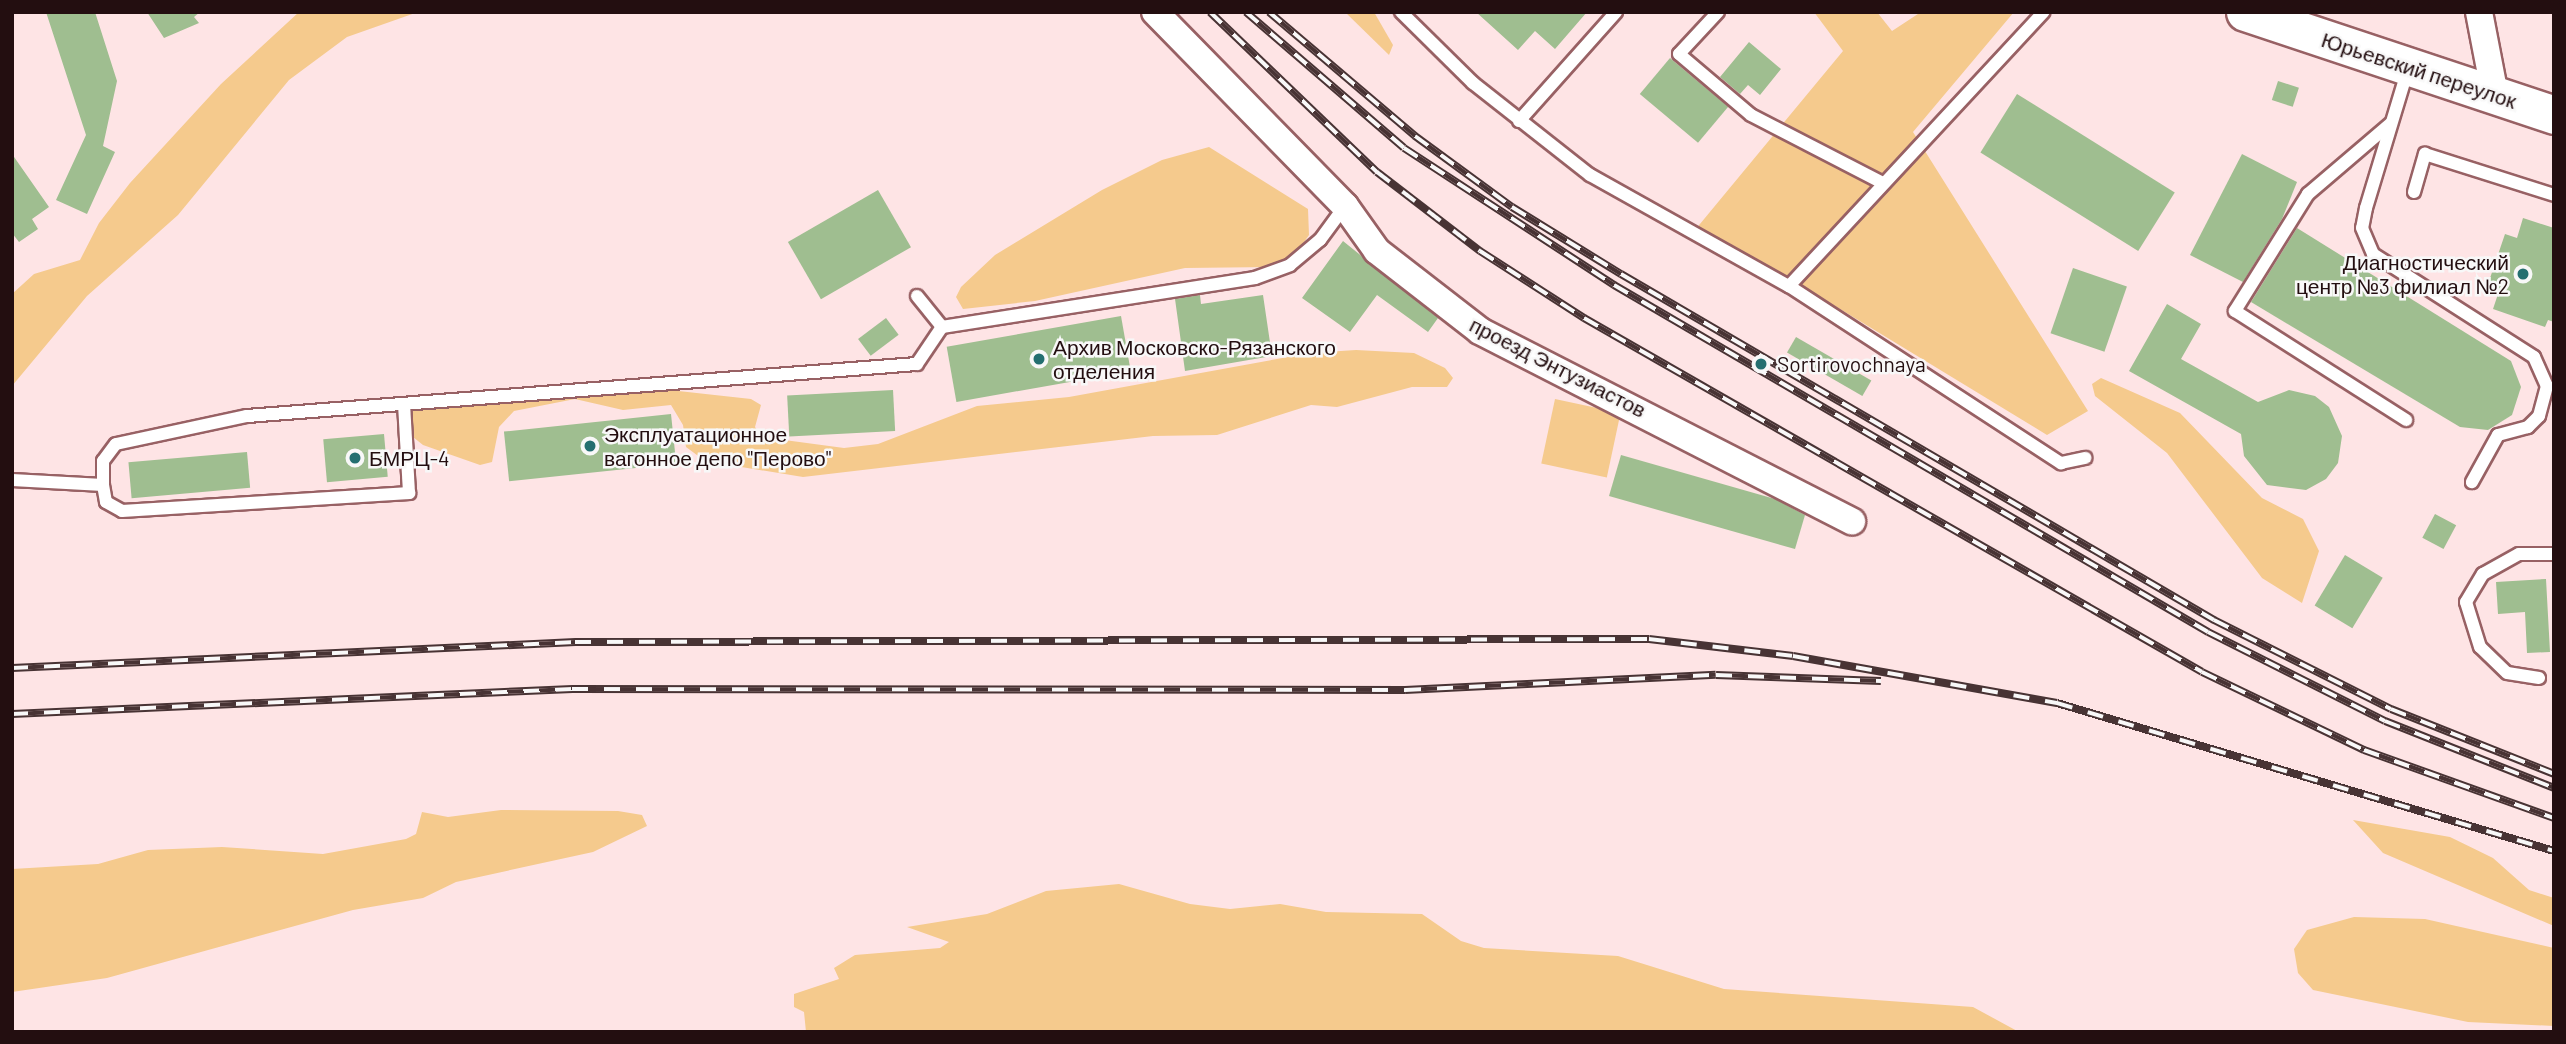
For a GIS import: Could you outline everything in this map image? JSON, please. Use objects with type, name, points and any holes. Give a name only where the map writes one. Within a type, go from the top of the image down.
[{"type":"street","name":"проезд Энтузиастов","points":[[1155,12],[1345,206],[1377,250],[1479,331],[1852,521]]},
{"type":"street","name":"Юрьевский переулок","points":[[2245,12],[2554,115]]},
{"type":"street","points":[[2479,12],[2496,95]]},
{"type":"lane","points":[[1401,12],[1519,121],[1590,175],[1789,286],[2061,463],[2085,458]]},
{"type":"lane","points":[[1519,121],[1616,12]]},
{"type":"lane","points":[[1718,12],[1679,54],[1751,115],[1883,183]]},
{"type":"lane","points":[[1789,286],[2044,12]]},
{"type":"lane","points":[[2408,68],[2362,228],[2373,254],[2534,357],[2547,386],[2539,416],[2521,430],[2498,435],[2472,482]]},
{"type":"lane","points":[[2390,124],[2308,194],[2235,311],[2406,421]]},
{"type":"lane","points":[[2414,192],[2426,154],[2554,195]]},
{"type":"lane","points":[[404,404],[409,494],[122,510],[106,502],[103,461],[116,444],[247,416],[404,404],[917,365],[942,327],[1255,278],[1290,265],[1320,240],[1345,206]]},
{"type":"lane","points":[[917,296],[942,327]]},
{"type":"lane","points":[[12,480],[103,485]]},
{"type":"lane","points":[[2539,678],[2507,673],[2480,647],[2466,602],[2483,574],[2519,554],[2554,554]]},
{"type":"shaded area","points":[[299,12],[418,12],[347,37],[289,80],[178,215],[87,296],[12,386],[12,294],[34,274],[80,260],[99,223],[130,183],[221,84]]},
{"type":"shaded area","points":[[1345,12],[1374,12],[1393,45],[1389,55]]},
{"type":"shaded area","points":[[1814,12],[1877,12],[1892,31],[1921,12],[2014,12],[1913,132],[2088,411],[2047,435],[1812,292],[1695,230],[1843,51]]},
{"type":"shaded area","points":[[1209,147],[1308,209],[1309,235],[1295,255],[1271,267],[1185,268],[1035,301],[963,309],[956,297],[961,287],[995,255],[1102,190],[1162,160]]},
{"type":"shaded area","points":[[1356,350],[1414,353],[1445,368],[1453,378],[1447,387],[1412,387],[1337,407],[1311,405],[1217,435],[1153,436],[803,477],[705,461],[686,447],[683,425],[671,405],[623,410],[575,399],[514,411],[499,427],[492,462],[480,465],[423,445],[413,437],[406,415],[412,404],[584,384],[642,387],[751,399],[761,405],[755,427],[762,437],[844,448],[878,444],[977,406],[1069,397],[1310,353]]},
{"type":"shaded area","points":[[2101,378],[2180,413],[2262,498],[2303,519],[2319,551],[2302,603],[2262,578],[2167,453],[2095,396],[2092,384]]},
{"type":"shaded area","points":[[1555,399],[1621,413],[1607,477],[1541,464]]},
{"type":"shaded area","points":[[501,810],[618,811],[642,815],[647,826],[593,852],[456,882],[423,898],[353,910],[107,978],[12,992],[12,869],[98,864],[148,850],[222,847],[323,854],[406,839],[416,834],[422,812],[448,817]]},
{"type":"shaded area","points":[[2353,820],[2450,837],[2493,858],[2529,890],[2554,898],[2554,926],[2383,853]]},
{"type":"shaded area","points":[[1119,884],[1190,904],[1230,909],[1280,904],[1326,912],[1422,914],[1461,941],[1484,948],[1618,956],[1724,989],[1973,1007],[2019,1032],[806,1032],[804,1012],[794,1007],[794,994],[839,979],[834,968],[855,955],[940,948],[949,942],[907,927],[987,914],[1046,891]]},
{"type":"shaded area","points":[[2354,917],[2425,919],[2554,948],[2554,1026],[2468,1022],[2313,990],[2298,973],[2294,949],[2307,930]]},
{"type":"building","points":[[46,12],[95,12],[117,81],[103,146],[115,152],[87,214],[56,200],[86,135]]},
{"type":"building","points":[[147,12],[200,12],[194,17],[199,23],[164,38]]},
{"type":"building","points":[[1476,12],[1587,12],[1555,49],[1535,31],[1518,50]]},
{"type":"building","points":[[1749,42],[1781,69],[1760,95],[1748,85],[1740,94],[1720,77]]},
{"type":"building","points":[[1670,58],[1728,107],[1698,143],[1640,94]]},
{"type":"building","points":[[2278,81],[2299,88],[2293,107],[2272,100]]},
{"type":"building","points":[[2017,94],[2175,193],[2138,251],[1980,153]]},
{"type":"building","points":[[12,154],[49,207],[32,219],[38,229],[19,242],[12,233]]},
{"type":"building","points":[[2242,154],[2297,182],[2282,219],[2243,282],[2190,255]]},
{"type":"building","points":[[878,190],[911,247],[821,299],[788,242]]},
{"type":"building","name":"Диагностический центр №3 филиал №2","points":[[2523,218],[2554,228],[2554,322],[2548,320],[2545,327],[2493,309],[2499,291],[2487,287],[2505,234],[2517,238]]},
{"type":"building","points":[[2297,228],[2511,361],[2521,387],[2512,415],[2488,430],[2460,427],[2251,302]]},
{"type":"building","points":[[1343,241],[1438,318],[1428,332],[1377,295],[1350,332],[1302,298]]},
{"type":"building","points":[[2073,268],[2127,287],[2104,352],[2051,333]]},
{"type":"building","points":[[1200,295],[1201,304],[1263,295],[1272,356],[1185,371],[1175,299]]},
{"type":"building","points":[[2167,304],[2201,324],[2181,359],[2258,402],[2289,390],[2315,396],[2329,407],[2342,436],[2338,463],[2326,479],[2306,490],[2267,485],[2244,456],[2241,434],[2129,371]]},
{"type":"building","name":"Архив Московско-Рязанского отделения","points":[[1121,316],[1131,371],[956,402],[947,347]]},
{"type":"building","points":[[886,318],[899,335],[871,356],[858,339]]},
{"type":"building","points":[[1796,337],[1871,380],[1862,396],[1787,353]]},
{"type":"building","points":[[893,390],[895,431],[789,436],[787,396]]},
{"type":"building","name":"Эксплуатационное вагонное депо \"Перово\"","points":[[671,414],[676,464],[509,481],[504,432]]},
{"type":"building","name":"БМРЦ-4","points":[[384,434],[388,477],[327,482],[323,439]]},
{"type":"building","points":[[247,452],[250,488],[132,498],[128,462]]},
{"type":"building","points":[[1621,455],[1775,499],[1805,515],[1795,549],[1609,496]]},
{"type":"building","points":[[2435,514],[2456,525],[2444,549],[2422,538]]},
{"type":"building","points":[[2345,555],[2383,578],[2352,628],[2315,606]]},
{"type":"building","points":[[2546,579],[2550,652],[2527,653],[2525,612],[2498,614],[2496,582]]},
{"type":"railway","points":[[1210,12],[1377,172],[1480,251],[1584,318],[2202,672],[2364,750],[2554,818]]},
{"type":"railway","points":[[1246,12],[1404,148],[1614,285],[2208,632],[2385,721],[2554,788]]},
{"type":"railway","points":[[1269,12],[1415,136],[1512,207],[1621,274],[2214,620],[2391,709],[2554,774]]},
{"type":"railway","points":[[12,668],[575,642],[1649,639],[1793,656],[2057,703],[2554,851]]},
{"type":"railway","points":[[12,714],[572,689],[1405,690],[1716,675],[1881,681]]},
{"type":"place","name":"Диагностический центр №3 филиал №2","points":[[2523,274]]},
{"type":"place","name":"Архив Московско-Рязанского отделения","points":[[1039,359]]},
{"type":"place","name":"Sortirovochnaya","points":[[1761,364]]},
{"type":"place","name":"Эксплуатационное вагонное депо \"Перово\"","points":[[590,446]]},
{"type":"place","name":"БМРЦ-4","points":[[355,458]]}]
